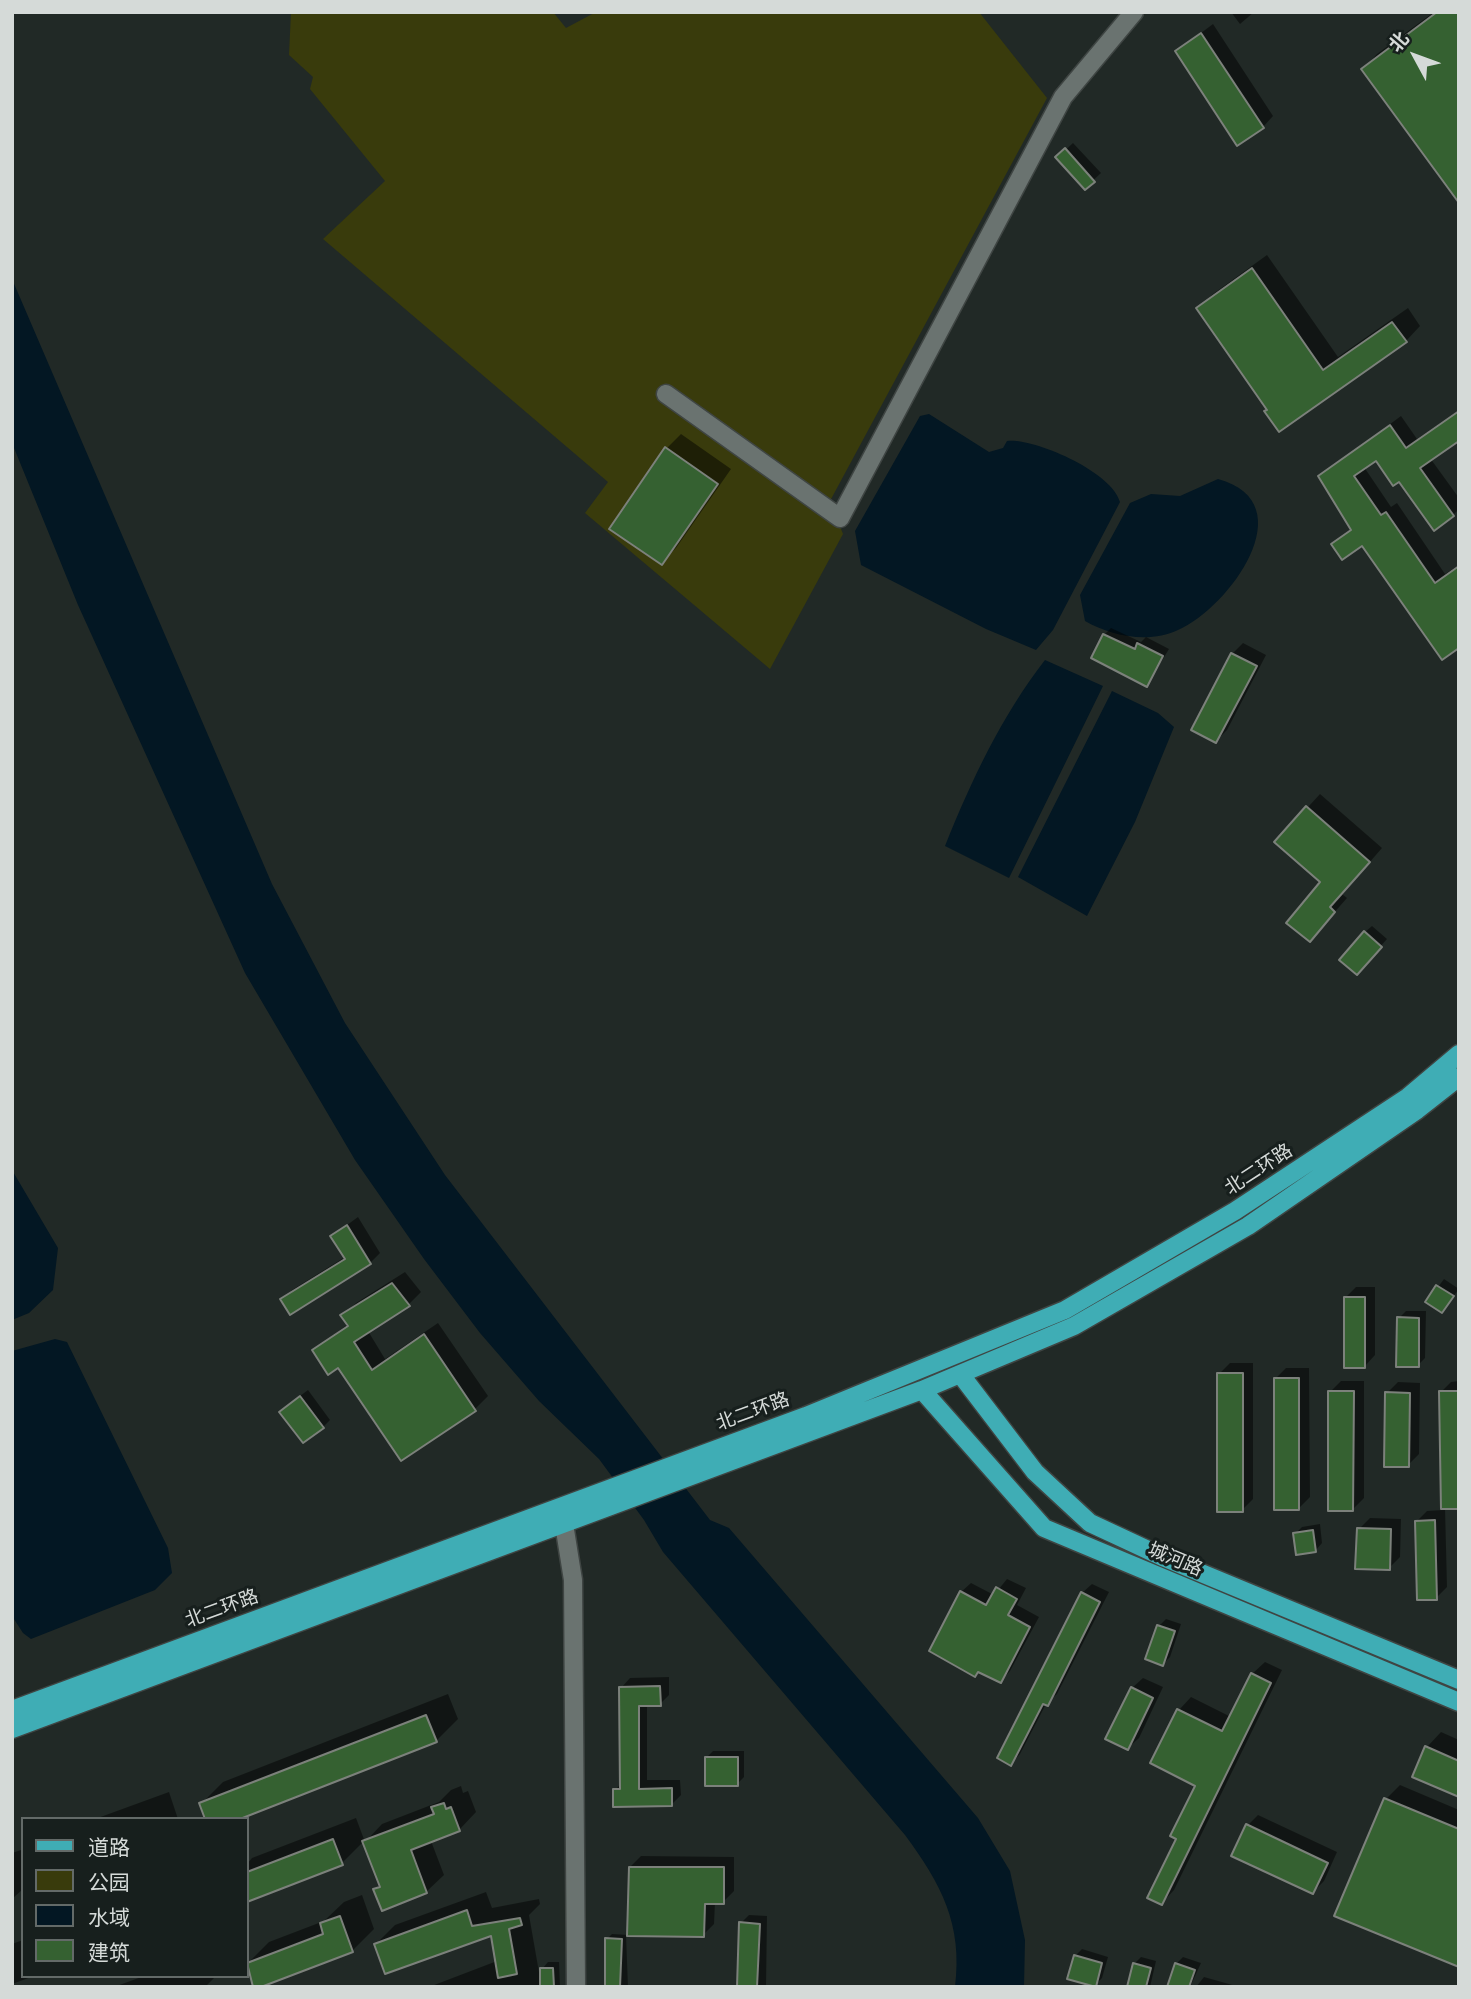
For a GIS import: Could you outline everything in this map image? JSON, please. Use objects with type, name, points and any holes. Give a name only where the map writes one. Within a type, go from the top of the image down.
[{"type":"main road","name":"北二环路","points":[[694,1466],[806,1416],[1065,1310],[1235,1211],[1408,1097],[1459,1054]]},
{"type":"main road","name":"北二环路","points":[[12,1710],[694,1466],[922,1390],[1074,1326],[1248,1226],[1417,1110],[1459,1077]]},
{"type":"main road","name":"城河路","points":[[961,1375],[1035,1472],[1090,1523],[1166,1558],[1459,1680]]},
{"type":"main road","name":"城河路","points":[[922,1390],[1044,1528],[1459,1702]]},
{"type":"main road","name":"北二环路","points":[[12,1729],[564,1524],[589,1505]]},
{"type":"street","points":[[666,394],[840,517],[1063,97],[1133,12]]},
{"type":"street","points":[[564,1524],[573,1580],[576,1987]]},
{"type":"green space","points":[[291,12],[553,12],[566,28],[596,12],[979,12],[1047,98],[830,501],[843,534],[770,669],[585,513],[608,482],[323,239],[385,181],[310,89],[313,77],[289,55]]},
{"type":"water","points":[[12,279],[272,884],[345,1023],[445,1175],[710,1520],[729,1528],[978,1818],[1010,1871],[1025,1940],[1024,1987],[955,1987],[957,1964],[952,1924],[939,1888],[905,1835],[663,1552],[644,1520],[599,1459],[539,1401],[480,1333],[355,1160],[245,973],[78,605],[12,443]]},
{"type":"water","points":[[929,414],[989,452],[1003,448],[1007,441],[1020,442],[1071,459],[1103,479],[1120,502],[1053,630],[1036,650],[986,629],[861,565],[855,531],[920,416]]},
{"type":"water","points":[[1218,479],[1244,491],[1256,510],[1257,532],[1250,555],[1236,579],[1218,600],[1198,618],[1178,630],[1155,637],[1118,634],[1085,621],[1080,595],[1130,503],[1151,494],[1180,496]]},
{"type":"water","points":[[1045,660],[1103,686],[1009,878],[945,846],[1001,726]]},
{"type":"water","points":[[1112,691],[1158,713],[1174,727],[1135,822],[1087,916],[1018,877]]},
{"type":"water","points":[[12,1170],[58,1248],[53,1290],[29,1313],[12,1320]]},
{"type":"water","points":[[55,1339],[67,1342],[168,1548],[172,1573],[155,1590],[31,1639],[23,1633],[12,1616],[12,1351]]},
{"type":"building","points":[[1437,12],[1459,12],[1459,203],[1361,69]]},
{"type":"building","points":[[1201,33],[1264,128],[1237,146],[1175,51]]},
{"type":"building","points":[[1065,148],[1095,182],[1085,190],[1055,157]]},
{"type":"building","points":[[1252,268],[1323,370],[1392,322],[1407,342],[1279,432],[1264,411],[1267,410],[1196,308]]},
{"type":"building","points":[[1459,411],[1459,441],[1420,468],[1454,516],[1434,531],[1399,482],[1393,486],[1376,461],[1354,476],[1381,515],[1386,512],[1435,583],[1459,566],[1459,648],[1442,660],[1362,546],[1342,560],[1331,544],[1351,530],[1318,476],[1390,425],[1406,448]]},
{"type":"building","points":[[665,447],[718,484],[662,565],[609,529]]},
{"type":"building","points":[[1103,634],[1135,649],[1137,643],[1163,656],[1147,687],[1091,658]]},
{"type":"building","points":[[1231,653],[1257,666],[1216,743],[1191,730]]},
{"type":"building","points":[[1306,806],[1370,862],[1330,907],[1335,912],[1310,942],[1286,923],[1320,882],[1274,842]]},
{"type":"building","points":[[1364,931],[1382,947],[1357,975],[1339,960]]},
{"type":"building","points":[[347,1225],[371,1264],[290,1315],[280,1299],[345,1259],[330,1236]]},
{"type":"building","points":[[392,1283],[410,1306],[354,1342],[372,1370],[424,1334],[476,1411],[401,1461],[338,1368],[328,1375],[312,1350],[348,1326],[340,1315]]},
{"type":"building","points":[[1436,1285],[1454,1296],[1442,1313],[1425,1302]]},
{"type":"building","points":[[1344,1297],[1365,1297],[1365,1368],[1344,1368]]},
{"type":"building","points":[[1397,1317],[1419,1318],[1419,1367],[1396,1367]]},
{"type":"building","points":[[1217,1373],[1243,1373],[1243,1512],[1217,1512]]},
{"type":"building","points":[[1274,1378],[1299,1378],[1299,1510],[1274,1510]]},
{"type":"building","points":[[1328,1391],[1354,1391],[1353,1511],[1328,1511]]},
{"type":"building","points":[[1439,1391],[1459,1391],[1459,1509],[1441,1509]]},
{"type":"building","points":[[1385,1392],[1410,1393],[1409,1467],[1384,1467]]},
{"type":"building","points":[[300,1396],[324,1428],[303,1443],[279,1412]]},
{"type":"building","points":[[1435,1520],[1437,1600],[1417,1600],[1415,1521]]},
{"type":"building","points":[[1357,1528],[1391,1529],[1390,1570],[1355,1569]]},
{"type":"building","points":[[1313,1530],[1316,1552],[1296,1555],[1293,1533]]},
{"type":"building","points":[[996,1587],[1017,1599],[1008,1615],[1030,1627],[1001,1683],[978,1672],[975,1677],[929,1651],[960,1591],[986,1605]]},
{"type":"building","points":[[1081,1592],[1100,1602],[1048,1706],[1043,1704],[1011,1766],[997,1758]]},
{"type":"building","points":[[1157,1625],[1175,1631],[1163,1666],[1145,1659]]},
{"type":"building","points":[[1251,1673],[1271,1683],[1162,1905],[1147,1898],[1176,1839],[1170,1836],[1195,1786],[1150,1763],[1177,1709],[1222,1731]]},
{"type":"building","points":[[660,1686],[661,1706],[639,1706],[639,1789],[672,1788],[672,1806],[613,1807],[613,1789],[620,1789],[619,1687]]},
{"type":"building","points":[[1131,1687],[1153,1698],[1128,1750],[1105,1739]]},
{"type":"building","points":[[426,1715],[437,1742],[245,1817],[204,1817],[199,1803]]},
{"type":"building","points":[[1425,1746],[1459,1761],[1459,1797],[1412,1777]]},
{"type":"building","points":[[705,1757],[738,1757],[738,1786],[705,1786]]},
{"type":"building","points":[[1384,1798],[1459,1829],[1459,1967],[1334,1916]]},
{"type":"building","points":[[444,1803],[446,1809],[451,1807],[460,1831],[411,1850],[427,1893],[382,1911],[373,1889],[380,1887],[362,1841],[434,1814],[431,1807]]},
{"type":"building","points":[[1246,1824],[1328,1863],[1313,1894],[1231,1856]]},
{"type":"building","points":[[333,1839],[343,1865],[248,1902],[248,1872]]},
{"type":"building","points":[[629,1867],[724,1867],[724,1904],[705,1904],[704,1937],[627,1936]]},
{"type":"building","points":[[467,1910],[472,1926],[520,1918],[522,1925],[509,1929],[517,1974],[498,1978],[491,1936],[385,1974],[374,1944]]},
{"type":"building","points":[[340,1916],[353,1952],[261,1987],[253,1987],[248,1963],[323,1934],[320,1923]]},
{"type":"building","points":[[739,1922],[760,1924],[757,1987],[737,1987]]},
{"type":"building","points":[[605,1938],[622,1939],[620,1987],[605,1987]]},
{"type":"building","points":[[1074,1955],[1102,1963],[1096,1987],[1067,1979]]},
{"type":"building","points":[[1133,1963],[1151,1968],[1146,1987],[1127,1987]]},
{"type":"building","points":[[1175,1963],[1195,1970],[1189,1987],[1167,1987]]},
{"type":"building","points":[[540,1968],[553,1968],[554,1987],[540,1987]]}]
